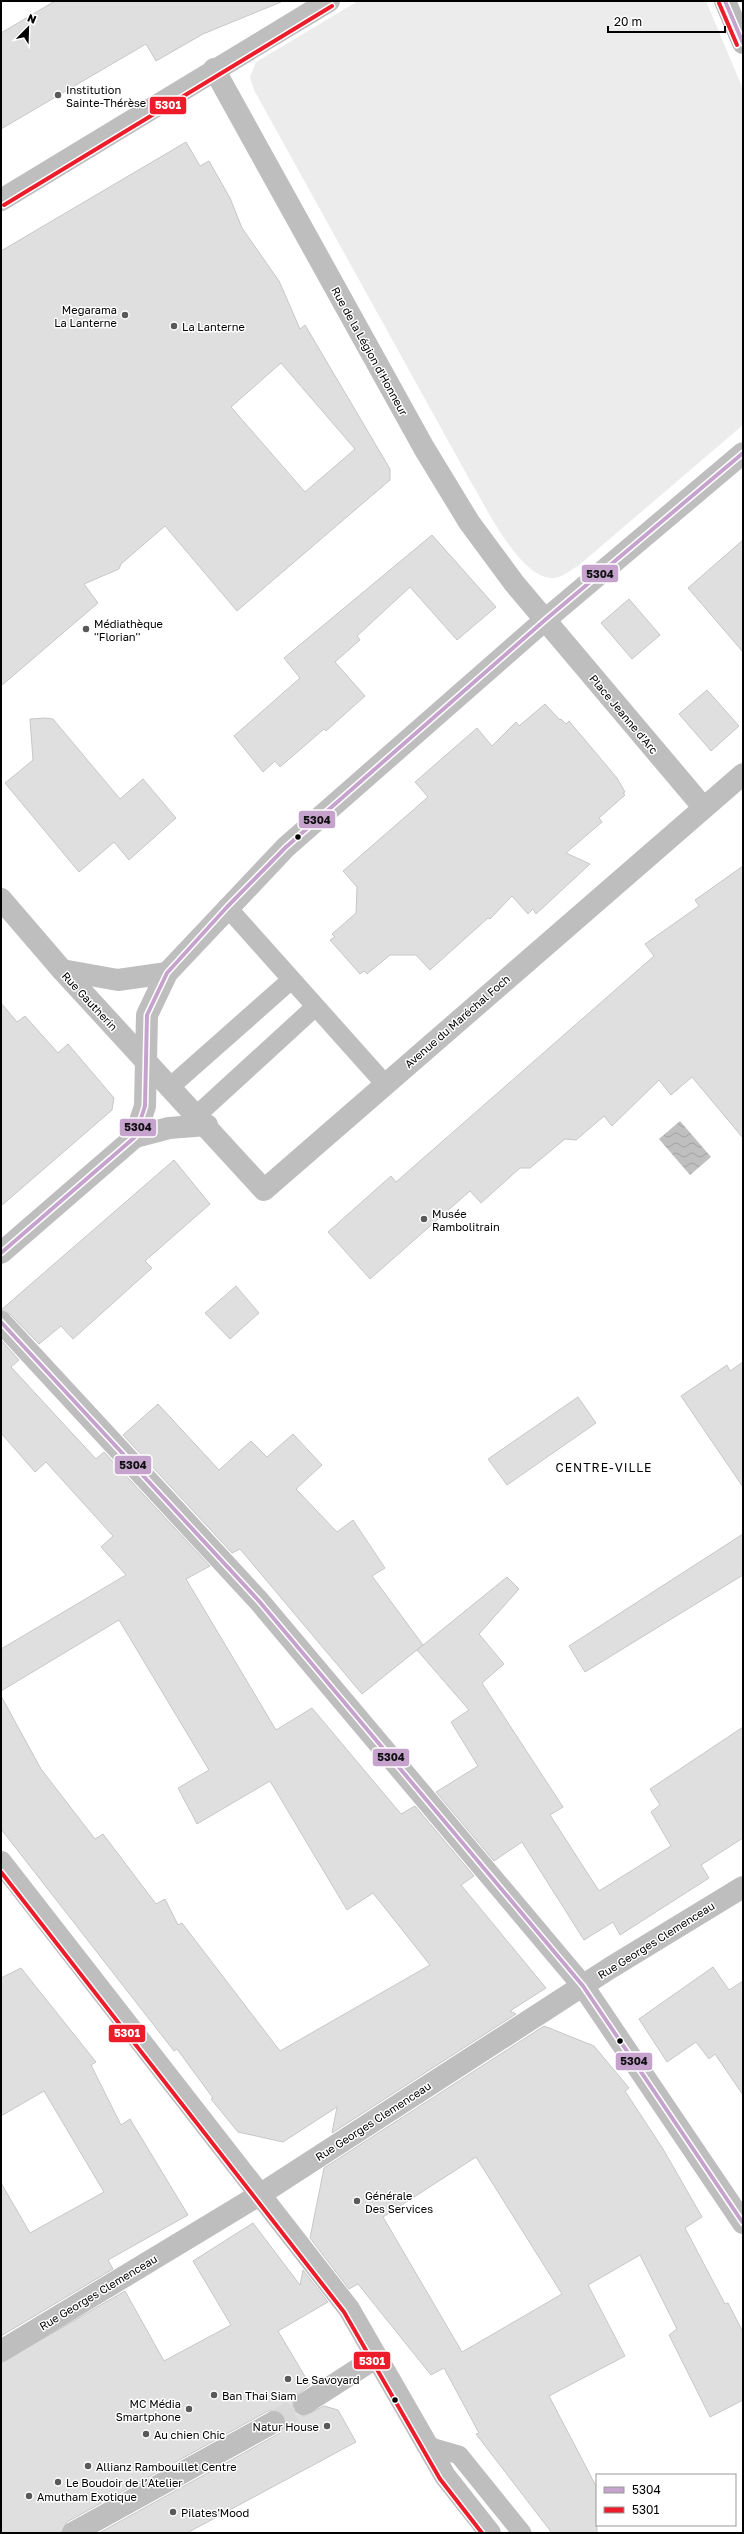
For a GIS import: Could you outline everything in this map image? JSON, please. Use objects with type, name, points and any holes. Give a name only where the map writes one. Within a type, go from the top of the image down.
[{"type":"main road","points":[[726,1],[743,43]]},
{"type":"street","points":[[1,200],[214,69],[329,1]]},
{"type":"street","name":"Rue de la Légion d'Honneur","points":[[214,69],[424,448],[469,522],[514,583],[545,620]]},
{"type":"street","points":[[134,1137],[145,1106],[147,1015],[167,973],[280,852],[545,620],[743,453]]},
{"type":"street","name":"Place Jeanne d'Arc","points":[[545,620],[703,807]]},
{"type":"street","name":"Avenue du Maréchal Foch","points":[[176,1093],[264,1190],[703,807],[743,774]]},
{"type":"street","name":"Rue Gautherin","points":[[1,900],[62,970],[176,1093]]},
{"type":"street","points":[[62,970],[118,980],[167,973]]},
{"type":"street","points":[[1,1253],[134,1137],[202,1120]]},
{"type":"street","points":[[1,1322],[259,1601],[583,1986],[743,2223]]},
{"type":"street","points":[[1,1862],[261,2194],[349,2309],[445,2476],[490,2533]]},
{"type":"street","name":"Rue Georges Clemenceau","points":[[1,2351],[261,2194],[583,1986],[743,1887]]},
{"type":"street","points":[[304,2404],[377,2357]]},
{"type":"street","points":[[73,2533],[274,2422]]},
{"type":"lane","points":[[227,907],[385,1084]]},
{"type":"lane","points":[[176,1093],[291,980]]},
{"type":"lane","points":[[202,1120],[315,1007]]},
{"type":"lane","points":[[428,2446],[459,2455],[522,2533]]},
{"type":"shaded area","points":[[358,1],[706,1],[743,89],[743,425],[578,566],[559,577],[546,577],[533,570],[520,559],[497,527],[254,90],[250,77],[256,62]]},
{"type":"water","points":[[680,1121],[711,1157],[690,1175],[659,1139]]},
{"type":"building","name":"Institution Sainte-Thérèse","points":[[55,1],[281,2],[203,34],[156,61],[146,44],[1,129],[1,33]]},
{"type":"building","name":"La Lanterne","points":[[186,142],[200,166],[209,161],[230,198],[242,228],[279,281],[300,329],[305,325],[390,469],[390,480],[237,611],[165,526],[121,564],[119,569],[84,584],[98,603],[1,686],[1,251]],"holes":[[[281,363],[355,449],[305,492],[231,407]]]},
{"type":"building","points":[[432,535],[496,607],[457,640],[410,587],[357,636],[360,640],[335,662],[365,696],[326,731],[324,729],[280,767],[275,761],[263,772],[234,736],[300,678],[284,658]]},
{"type":"building","points":[[743,540],[743,652],[688,588]]},
{"type":"building","points":[[629,599],[660,635],[632,659],[601,623]]},
{"type":"building","points":[[707,690],[739,726],[711,751],[679,714]]},
{"type":"building","points":[[545,704],[560,720],[561,719],[566,724],[569,721],[617,778],[625,792],[623,793],[625,795],[599,818],[602,822],[566,853],[590,864],[536,914],[533,909],[528,914],[512,896],[490,919],[488,918],[430,970],[416,955],[390,955],[367,974],[364,971],[360,974],[330,940],[335,937],[332,934],[356,913],[357,887],[343,871],[428,797],[415,782],[477,728],[492,746],[516,722],[519,726]]},
{"type":"building","points":[[30,719],[53,719],[120,799],[143,779],[176,818],[129,860],[114,842],[79,872],[5,783],[33,760]]},
{"type":"building","points":[[743,866],[743,1138],[692,1077],[671,1095],[659,1080],[612,1126],[604,1116],[576,1140],[565,1139],[530,1168],[520,1168],[481,1203],[470,1191],[370,1279],[328,1232],[391,1176],[396,1182],[654,956],[645,944],[699,906],[695,900]]},
{"type":"building","points":[[1,1003],[17,1022],[25,1016],[58,1053],[68,1044],[114,1098],[112,1110],[1,1206]]},
{"type":"building","points":[[174,1160],[210,1204],[145,1261],[152,1268],[73,1339],[61,1326],[39,1344],[10,1314],[1,1310]]},
{"type":"building","points":[[236,1286],[259,1313],[230,1339],[205,1313]]},
{"type":"building","points":[[1,1340],[19,1360],[11,1367],[96,1459],[104,1452],[210,1566],[186,1579],[276,1730],[312,1708],[401,1814],[415,1806],[474,1876],[461,1885],[546,1988],[510,2011],[516,2014],[332,2133],[337,2107],[283,2142],[238,2132],[211,2099],[213,2098],[177,2049],[174,2051],[1,1829],[1,1696],[41,1769],[95,1839],[103,1834],[156,1904],[165,1899],[178,1925],[182,1923],[280,2051],[430,1965],[373,1893],[347,1910],[270,1781],[197,1824],[178,1788],[209,1770],[119,1620],[1,1691],[1,1649],[126,1575],[101,1547],[113,1536],[46,1462],[35,1472],[1,1433]]},
{"type":"building","points":[[743,1362],[743,1487],[681,1396],[727,1365],[730,1371]]},
{"type":"building","points":[[578,1397],[596,1423],[507,1485],[488,1459]]},
{"type":"building","points":[[158,1404],[219,1470],[251,1441],[267,1457],[293,1434],[322,1465],[296,1489],[337,1532],[353,1520],[385,1568],[372,1576],[423,1645],[362,1694],[240,1549],[232,1553],[123,1435]]},
{"type":"building","points":[[743,1534],[743,1575],[585,1672],[569,1646]]},
{"type":"building","points":[[507,1577],[519,1589],[479,1634],[504,1664],[482,1683],[563,1807],[550,1815],[599,1891],[671,1846],[651,1812],[660,1805],[650,1789],[743,1727],[743,1838],[701,1865],[709,1878],[620,1935],[613,1922],[584,1940],[522,1842],[494,1861],[436,1792],[478,1766],[451,1722],[469,1710],[417,1650]]},
{"type":"building","points":[[713,1967],[729,1990],[743,1981],[743,2095],[715,2054],[709,2059],[696,2042],[667,2062],[639,2019]]},
{"type":"building","points":[[21,1968],[96,2062],[91,2065],[121,2125],[130,2119],[188,2215],[108,2260],[113,2269],[1,2336],[1,2183],[30,2233],[104,2192],[44,2091],[1,2116],[1,1978]]},
{"type":"building","points":[[544,2026],[594,2046],[629,2088],[625,2091],[663,2149],[702,2217],[685,2228],[725,2304],[728,2303],[743,2332],[743,2400],[710,2417],[669,2335],[677,2329],[640,2255],[588,2285],[625,2356],[549,2396],[596,2486],[597,2526],[597,2533],[552,2533],[476,2434],[479,2433],[444,2368],[431,2375],[358,2284],[349,2289],[310,2238],[324,2168]],"holes":[[[476,2157],[562,2294],[462,2352],[383,2217]]]},
{"type":"building","points":[[253,2223],[300,2285],[303,2270],[328,2302],[278,2331],[310,2385],[293,2398],[293,2410],[304,2416],[324,2406],[338,2410],[356,2442],[187,2533],[99,2533],[280,2433],[286,2423],[285,2416],[280,2411],[268,2411],[67,2522],[61,2533],[1,2533],[1,2363],[125,2291],[164,2361],[231,2325],[193,2261]]},
{"type":"tunnel","points":[[274,2422],[304,2404]]},
{"type":"transit line","name":"5304","points":[[725,1],[743,43]]},
{"type":"transit line","name":"5301","points":[[719,3],[737,45]]},
{"type":"transit line","name":"5301","points":[[4,205],[332,6]]},
{"type":"transit line","name":"5304","points":[[1,1253],[135,1137],[145,1106],[147,1015],[167,973],[227,907],[286,847],[545,620],[743,453]]},
{"type":"transit line","name":"5304","points":[[1,1322],[259,1601],[583,1986],[743,2223]]},
{"type":"transit line","name":"5301","points":[[1,1872],[344,2312],[440,2479],[482,2533]]},
{"type":"place","name":"Institution Sainte-Thérèse","points":[[58,95]]},
{"type":"place","name":"Megarama La Lanterne","points":[[125,315]]},
{"type":"place","name":"La Lanterne","points":[[174,326]]},
{"type":"place","name":"Médiathèque ''Florian''","points":[[86,629]]},
{"type":"place","name":"Musée Rambolitrain","points":[[424,1219]]},
{"type":"place","name":"Générale Des Services","points":[[357,2201]]},
{"type":"place","name":"Le Savoyard","points":[[288,2379]]},
{"type":"place","name":"Ban Thai Siam","points":[[214,2395]]},
{"type":"place","name":"MC Média Smartphone","points":[[189,2409]]},
{"type":"place","name":"Natur House","points":[[327,2426]]},
{"type":"place","name":"Au chien Chic","points":[[146,2434]]},
{"type":"place","name":"Allianz Rambouillet Centre","points":[[88,2466]]},
{"type":"place","name":"Le Boudoir de l’Atelier","points":[[58,2482]]},
{"type":"place","name":"Amutham Exotique","points":[[29,2496]]},
{"type":"place","name":"Pilates'Mood","points":[[173,2512]]},
{"type":"district","name":"CENTRE-VILLE","points":[[604,1467]]}]
